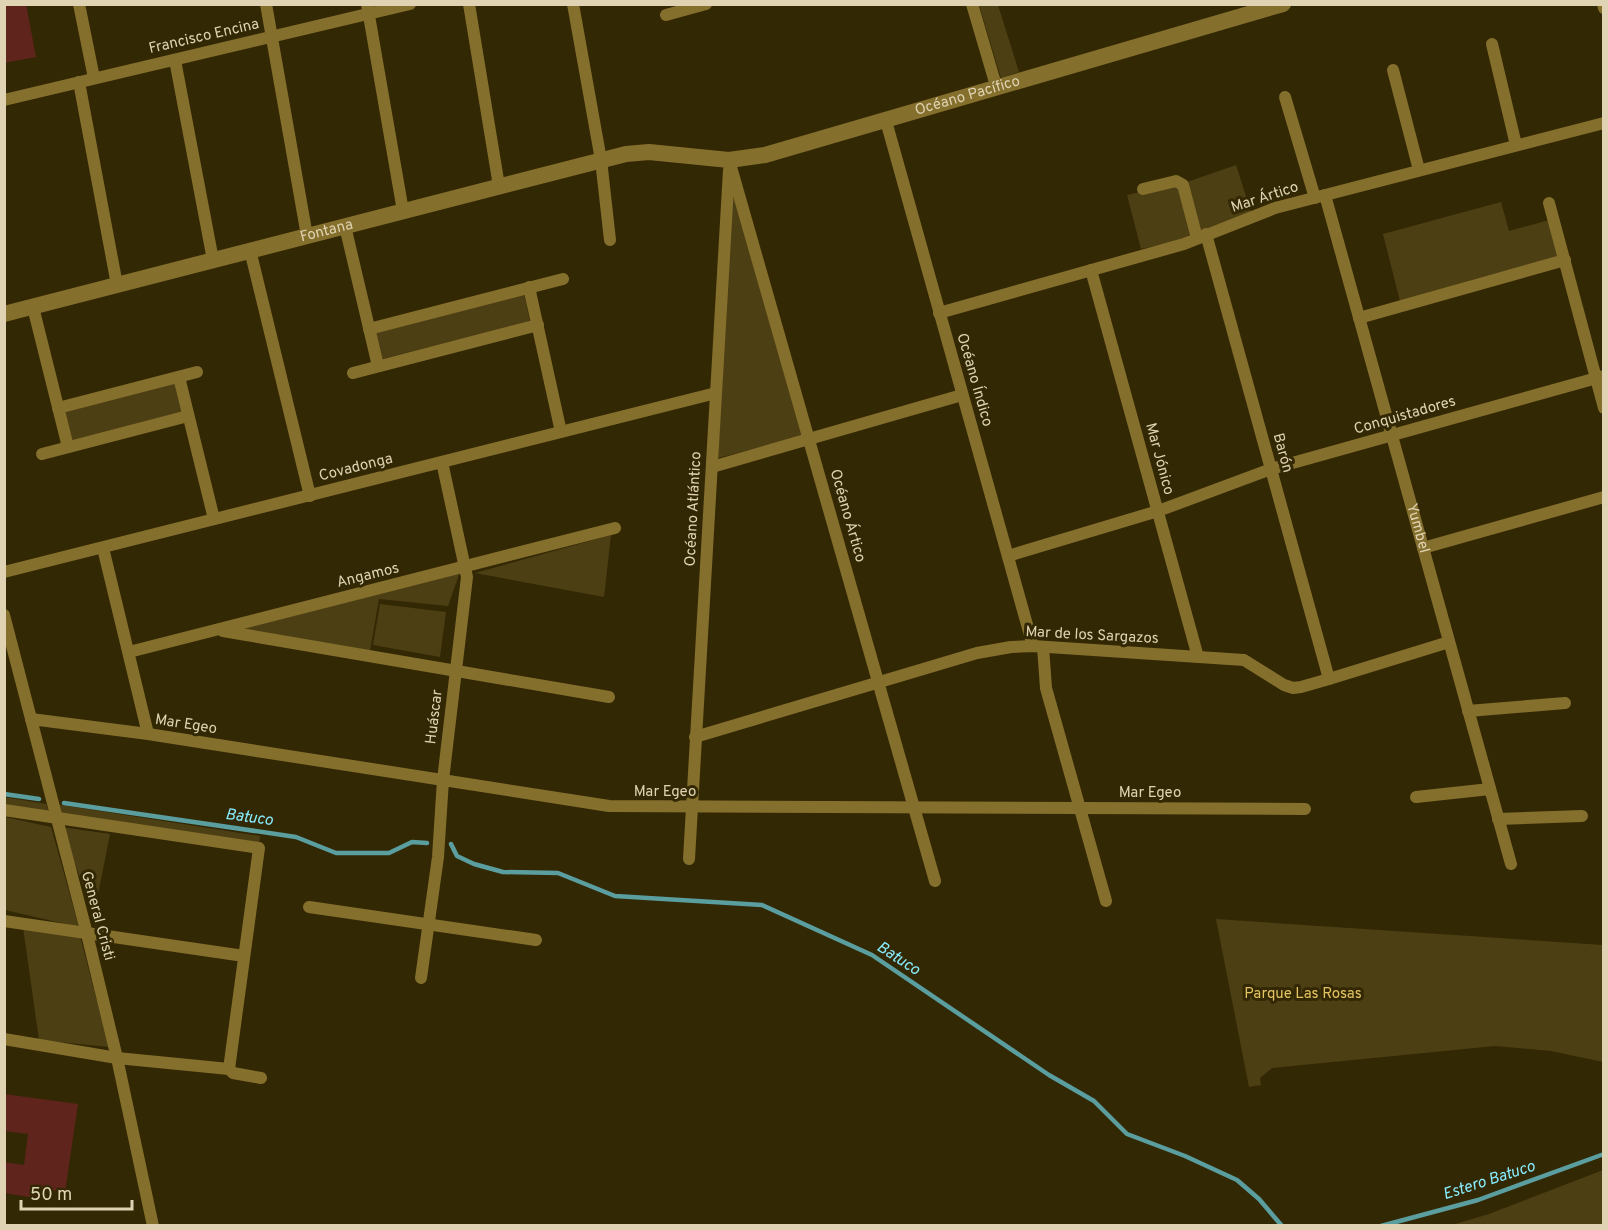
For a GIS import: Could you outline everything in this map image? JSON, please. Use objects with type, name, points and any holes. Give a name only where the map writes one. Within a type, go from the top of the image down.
[{"type":"street","points":[[79,4],[94,78]]},
{"type":"street","points":[[266,4],[308,236]]},
{"type":"street","name":"Francisco Encina","points":[[4,100],[272,37],[367,9],[410,4]]},
{"type":"street","points":[[469,4],[499,186]]},
{"type":"street","points":[[573,4],[601,160],[610,240]]},
{"type":"street","points":[[666,15],[706,4]]},
{"type":"street","points":[[972,4],[997,89]]},
{"type":"street","name":"Océano Pacífico","points":[[649,152],[729,160],[765,155],[997,89],[1259,8],[1283,4]]},
{"type":"street","points":[[367,9],[403,211]]},
{"type":"street","points":[[1492,44],[1516,145]]},
{"type":"street","points":[[174,60],[213,260]]},
{"type":"street","points":[[1393,70],[1419,170]]},
{"type":"street","points":[[80,82],[117,285]]},
{"type":"street","name":"Yumbel","points":[[1285,98],[1320,196],[1359,318],[1511,864]]},
{"type":"street","name":"Océano Índico","points":[[886,121],[1008,556],[1038,647],[1046,688],[1106,900]]},
{"type":"street","name":"Mar Ártico","points":[[939,313],[1184,244],[1263,213],[1320,196],[1604,123]]},
{"type":"street","name":"Fontana","points":[[4,314],[601,160],[626,154],[649,152]]},
{"type":"street","name":"Océano Atlántico","points":[[689,859],[729,160]]},
{"type":"street","name":"Océano Ártico","points":[[729,160],[935,881]]},
{"type":"street","name":"Barón","points":[[1143,189],[1176,182],[1183,185],[1202,236],[1271,469],[1329,679]]},
{"type":"street","points":[[1550,203],[1600,377],[1604,408]]},
{"type":"street","points":[[345,226],[378,366]]},
{"type":"street","points":[[250,250],[310,496]]},
{"type":"street","points":[[1359,318],[1565,260]]},
{"type":"street","name":"Mar Jónico","points":[[1091,270],[1198,657]]},
{"type":"street","points":[[369,328],[563,279]]},
{"type":"street","points":[[530,287],[561,432]]},
{"type":"street","points":[[33,307],[68,447]]},
{"type":"street","points":[[353,373],[538,325]]},
{"type":"street","points":[[58,408],[196,372]]},
{"type":"street","points":[[178,377],[214,519]]},
{"type":"street","name":"Conquistadores","points":[[1008,556],[1158,511],[1271,469],[1600,377]]},
{"type":"street","name":"Covadonga","points":[[4,572],[716,393]]},
{"type":"street","points":[[712,467],[962,395]]},
{"type":"street","points":[[42,454],[188,416]]},
{"type":"street","name":"Huáscar","points":[[421,978],[438,857],[443,780],[467,577],[441,462]]},
{"type":"street","points":[[1423,548],[1604,497]]},
{"type":"street","name":"Angamos","points":[[129,652],[615,528]]},
{"type":"street","points":[[103,548],[148,734]]},
{"type":"street","name":"General Cristi","points":[[4,615],[87,934],[117,1058],[153,1226]]},
{"type":"street","points":[[217,630],[609,697]]},
{"type":"street","name":"Mar de los Sargazos","points":[[695,736],[977,653],[1002,648],[1038,647],[1244,660],[1284,685],[1293,688],[1449,642]]},
{"type":"street","points":[[1468,711],[1565,703]]},
{"type":"street","name":"Mar Egeo","points":[[31,719],[148,734],[609,806],[1305,809]]},
{"type":"street","points":[[1416,797],[1490,789]]},
{"type":"street","points":[[4,810],[259,848],[229,1069]]},
{"type":"street","points":[[1498,819],[1582,816]]},
{"type":"street","points":[[309,907],[536,940]]},
{"type":"street","points":[[4,921],[244,956]]},
{"type":"street","points":[[4,1039],[117,1058],[229,1069],[233,1073],[261,1078]]},
{"type":"green space","points":[[979,5],[998,5],[1019,72],[1001,78]]},
{"type":"green space","points":[[1236,165],[1251,212],[1200,233],[1187,182]]},
{"type":"green space","points":[[731,183],[804,436],[718,458]]},
{"type":"green space","points":[[1173,184],[1179,188],[1191,234],[1181,240],[1141,249],[1127,195]]},
{"type":"green space","points":[[1501,202],[1509,231],[1549,220],[1559,257],[1400,301],[1383,234]]},
{"type":"green space","points":[[524,293],[530,322],[381,359],[376,333]]},
{"type":"green space","points":[[176,383],[182,412],[72,440],[65,412]]},
{"type":"green space","points":[[611,535],[604,597],[475,573]]},
{"type":"green space","points":[[460,572],[448,606],[379,599],[370,651],[235,629]]},
{"type":"green space","points":[[380,604],[446,612],[440,657],[373,645]]},
{"type":"green space","points":[[4,797],[46,804],[49,812],[5,805]]},
{"type":"green space","points":[[55,804],[260,836],[259,844],[58,815]]},
{"type":"green space","points":[[5,817],[51,827],[79,927],[5,910]]},
{"type":"green space","points":[[61,827],[110,834],[94,915]]},
{"type":"green space","name":"Parque Las Rosas","points":[[1216,919],[1603,945],[1603,1062],[1551,1051],[1495,1046],[1272,1068],[1260,1078],[1261,1085],[1249,1087]]},
{"type":"green space","points":[[23,927],[80,936],[109,1047],[39,1040]]},
{"type":"green space","points":[[1603,1170],[1603,1225],[1452,1225],[1489,1214]]},
{"type":"building","points":[[4,4],[26,4],[36,57],[4,63]]},
{"type":"building","points":[[4,1094],[78,1104],[65,1192],[37,1188],[36,1198],[4,1193],[4,1162],[24,1165],[28,1134],[4,1131]]},
{"type":"waterway","name":"Batuco","points":[[4,794],[39,799]]},
{"type":"waterway","name":"Batuco","points":[[64,803],[296,837],[336,853],[389,853],[412,842],[427,843]]},
{"type":"waterway","name":"Batuco","points":[[451,844],[457,856],[474,864],[503,872],[558,873],[615,896],[762,905],[872,955],[1049,1075],[1094,1101],[1127,1134],[1185,1156],[1237,1180],[1259,1199],[1282,1226]]},
{"type":"waterway","name":"Estero Batuco","points":[[1381,1226],[1478,1200],[1604,1154]]}]
